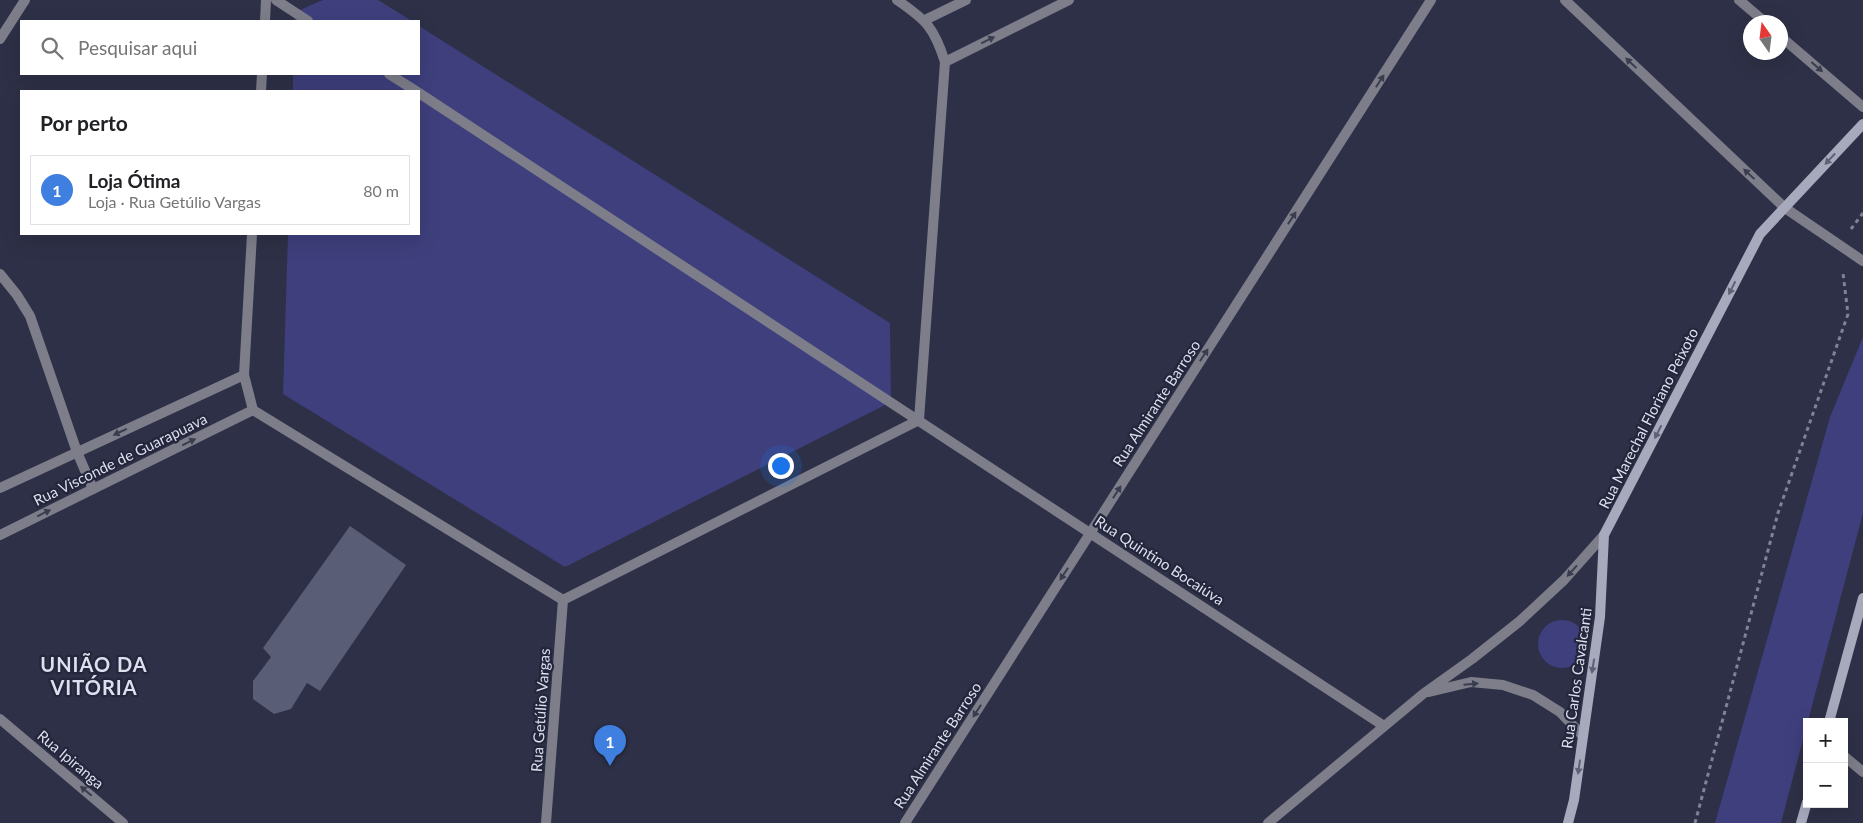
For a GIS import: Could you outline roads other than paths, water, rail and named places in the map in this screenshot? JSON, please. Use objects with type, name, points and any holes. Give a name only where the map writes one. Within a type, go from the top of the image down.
[{"type":"main road","name":"Rua Marechal Floriano Peixoto","points":[[1604,535],[1760,234],[1863,124]]},
{"type":"main road","name":"Rua Carlos Cavalcanti","points":[[1568,823],[1574,800],[1600,617],[1604,535]]},
{"type":"main road","points":[[1830,718],[1863,598]]},
{"type":"main road","points":[[1801,823],[1805,808]]},
{"type":"street","points":[[0,39],[25,0]]},
{"type":"street","points":[[265,20],[266,0]]},
{"type":"street","points":[[276,0],[306,20]]},
{"type":"street","points":[[252,235],[244,375],[253,410],[563,600],[919,420],[944,62],[938,40],[925,20],[897,0]]},
{"type":"street","points":[[925,20],[966,0]]},
{"type":"street","points":[[944,62],[1069,0]]},
{"type":"street","name":"Rua Almirante Barroso","points":[[905,823],[1432,0]]},
{"type":"street","points":[[1565,0],[1785,208],[1863,261]]},
{"type":"street","points":[[1739,0],[1757,15]]},
{"type":"street","points":[[1788,43],[1863,106]]},
{"type":"street","points":[[261,90],[262,75]]},
{"type":"street","points":[[391,75],[414,90]]},
{"type":"street","name":"Rua Quintino Bocaiúva","points":[[420,94],[1384,726]]},
{"type":"street","points":[[0,274],[18,295],[30,316],[76,452],[93,489]]},
{"type":"street","name":"Rua Visconde de Guarapuava","points":[[0,488],[244,375]]},
{"type":"street","name":"Rua Visconde de Guarapuava","points":[[0,535],[253,410]]},
{"type":"street","name":"Rua Marechal Floriano Peixoto","points":[[1268,823],[1423,694],[1520,621],[1564,580],[1604,535]]},
{"type":"street","name":"Rua Getúlio Vargas","points":[[546,823],[563,600]]},
{"type":"street","name":"Rua Marechal Floriano Peixoto","points":[[1423,694],[1471,682],[1503,685],[1533,695],[1560,712],[1582,735]]},
{"type":"street","name":"Rua Ipiranga","points":[[0,719],[123,823]]},
{"type":"street","points":[[1848,759],[1863,772]]},
{"type":"place","name":"Loja Ótima","points":[[610,766]]},
{"type":"district","name":"UNIÃO DA VITÓRIA","points":[[94,676]]}]
